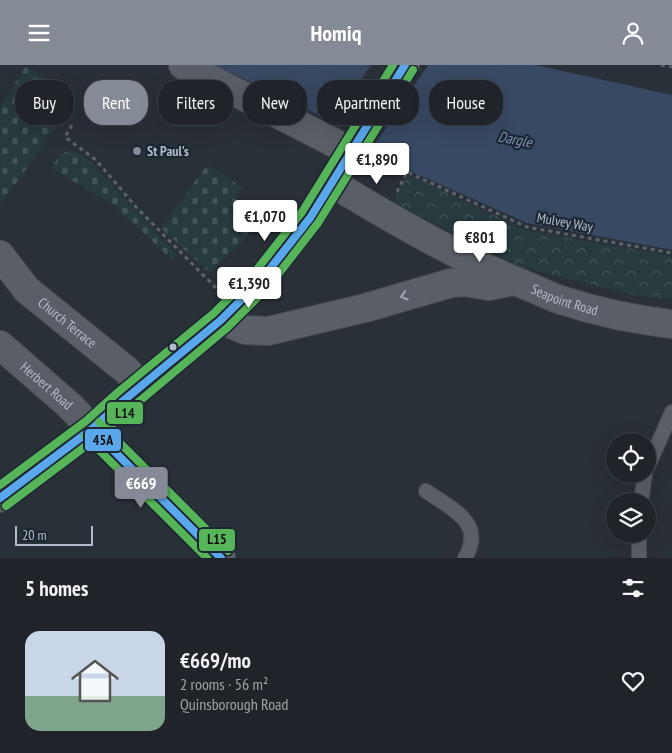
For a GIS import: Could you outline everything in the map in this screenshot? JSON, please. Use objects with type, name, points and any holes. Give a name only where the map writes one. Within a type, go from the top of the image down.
[{"type":"main road","points":[[0,498],[92,429],[141,385],[228,313],[262,279],[286,251],[332,183],[405,65]]},
{"type":"main road","points":[[92,429],[220,558]]},
{"type":"street","points":[[183,65],[354,145]]},
{"type":"street","name":"Seapoint Road","points":[[332,183],[405,227],[469,261],[514,281],[564,301],[642,321],[672,324]]},
{"type":"street","name":"Church Terrace","points":[[0,255],[27,290],[126,370],[141,385]]},
{"type":"street","points":[[228,313],[245,330],[268,331],[365,308],[451,283],[464,282],[489,286],[514,281]]},
{"type":"street","name":"Herbert Road","points":[[0,345],[68,405],[92,429]]},
{"type":"lane","points":[[656,448],[672,412]]},
{"type":"lane","points":[[426,491],[463,517],[471,529],[472,546],[465,558]]},
{"type":"lane","points":[[639,543],[639,558]]},
{"type":"path","points":[[662,65],[672,67]]},
{"type":"path","points":[[72,125],[64,137],[96,160],[228,313]]},
{"type":"path","name":"Mulvey Way","points":[[396,194],[407,172],[527,227],[672,253]]},
{"type":"green space","points":[[26,66],[47,80],[17,80]]},
{"type":"green space","points":[[15,83],[15,125],[57,125],[0,206],[0,107]]},
{"type":"green space","points":[[70,150],[81,154],[91,162],[177,255],[172,260],[131,221],[118,212],[119,208],[51,168],[60,155]]},
{"type":"green space","points":[[207,165],[242,187],[234,198],[263,221],[210,273],[161,228]]},
{"type":"green space","points":[[408,174],[526,230],[672,256],[672,299],[642,297],[521,267],[393,202]]},
{"type":"water","name":"Dargle","points":[[215,65],[535,65],[672,95],[672,250],[527,223],[412,172],[375,151],[336,125],[419,125],[419,80],[317,80],[317,114],[307,109],[307,80],[246,80]]},
{"type":"pier","points":[[371,65],[428,65],[418,80],[360,80]]},
{"type":"pier","points":[[336,125],[388,125],[372,149]]},
{"type":"transit line","name":"L15","points":[[0,485],[86,421],[214,313],[255,272],[302,212],[393,65]]},
{"type":"transit line","name":"45A","points":[[0,498],[92,429],[221,320],[262,279],[310,218],[405,65]]},
{"type":"transit line","name":"L14","points":[[6,506],[99,436],[227,328],[269,286],[318,223],[413,70]]},
{"type":"transit line","name":"L15","points":[[99,422],[228,551]]},
{"type":"transit line","name":"45A","points":[[92,429],[221,558]]},
{"type":"transit line","name":"L14","points":[[85,436],[207,558]]},
{"type":"place","name":"St Paul's","points":[[137,151]]}]
